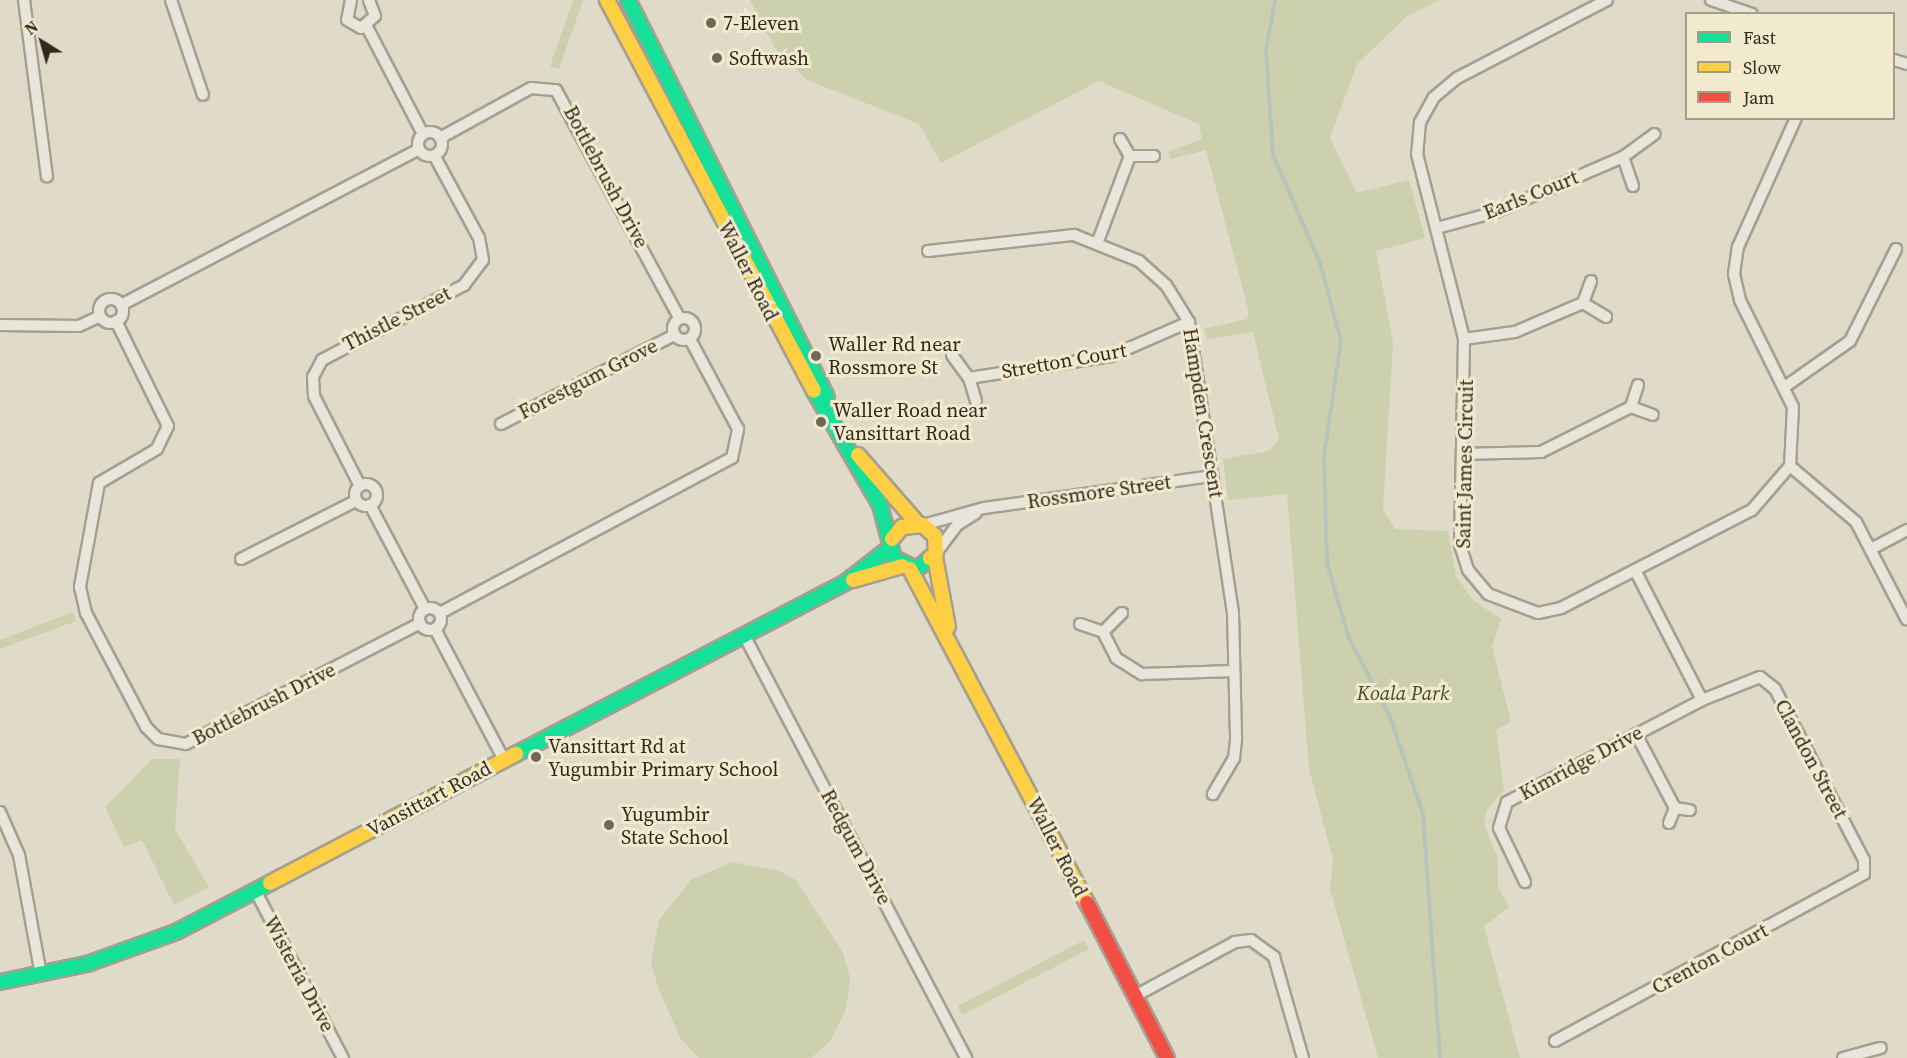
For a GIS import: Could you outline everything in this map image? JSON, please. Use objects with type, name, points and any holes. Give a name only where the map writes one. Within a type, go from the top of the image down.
[{"type":"street","points":[[24,0],[47,177]]},
{"type":"street","points":[[171,0],[202,95]]},
{"type":"street","points":[[351,0],[347,20],[355,27],[367,27]]},
{"type":"street","name":"Waller Road","points":[[607,0],[784,341],[880,505],[892,543],[948,636],[1167,1058]]},
{"type":"street","name":"Waller Road","points":[[628,0],[855,452],[921,524],[935,536],[948,636]]},
{"type":"street","name":"Saint James Circuit","points":[[1606,0],[1457,78],[1434,97],[1420,122],[1417,154],[1464,339],[1460,545],[1468,570],[1488,594],[1538,613],[1561,608],[1752,510],[1790,466]]},
{"type":"street","points":[[1711,0],[1746,12]]},
{"type":"street","points":[[367,27],[375,16],[374,1]]},
{"type":"street","points":[[367,27],[423,134],[419,149]]},
{"type":"street","points":[[636,56],[653,47]]},
{"type":"street","name":"Bottlebrush Drive","points":[[440,138],[531,88],[556,90],[680,319]]},
{"type":"street","points":[[1795,120],[1738,247],[1734,274],[1740,300],[1786,386],[1796,422],[1790,466],[1837,501],[1871,549],[1907,620]]},
{"type":"street","points":[[100,316],[116,321],[121,305],[419,149],[434,154],[440,138],[423,134]]},
{"type":"street","name":"Earls Court","points":[[1437,228],[1497,212],[1623,157],[1654,134]]},
{"type":"street","points":[[1120,139],[1130,156]]},
{"type":"street","name":"Thistle Street","points":[[370,506],[375,490],[360,486],[315,396],[314,376],[322,360],[464,285],[483,260],[479,238],[434,154]]},
{"type":"street","points":[[1130,156],[1154,156]]},
{"type":"street","points":[[1098,241],[1130,156]]},
{"type":"street","points":[[1623,157],[1633,186]]},
{"type":"street","points":[[715,209],[729,202]]},
{"type":"street","name":"Hampden Crescent","points":[[928,251],[1048,236],[1098,241],[1152,271],[1189,322],[1233,613],[1234,758],[1213,794]]},
{"type":"street","points":[[1786,386],[1850,341],[1896,249]]},
{"type":"street","points":[[1464,339],[1515,332],[1583,303],[1591,282]]},
{"type":"street","points":[[0,325],[79,326],[100,316],[107,299],[121,305]]},
{"type":"street","points":[[1583,303],[1606,317]]},
{"type":"street","points":[[241,559],[356,501],[370,506],[425,609],[440,613],[732,458],[738,429],[690,339],[693,322],[680,319],[674,335],[690,339]]},
{"type":"street","name":"Bottlebrush Drive","points":[[116,321],[168,426],[157,448],[99,483],[80,587],[86,613],[152,733],[172,745],[186,744],[420,623]]},
{"type":"street","name":"Stretton Court","points":[[969,378],[1111,356],[1189,322]]},
{"type":"street","name":"Forestgum Grove","points":[[501,423],[674,335]]},
{"type":"street","points":[[952,355],[969,378],[976,401]]},
{"type":"street","points":[[1463,454],[1540,452],[1631,407],[1638,386]]},
{"type":"street","points":[[1631,407],[1653,415]]},
{"type":"street","name":"Rossmore Street","points":[[921,524],[984,508],[1214,476]]},
{"type":"street","points":[[356,501],[360,486]]},
{"type":"street","name":"Rossmore Street","points":[[936,555],[957,525],[984,508]]},
{"type":"street","points":[[892,543],[902,527],[921,524]]},
{"type":"street","points":[[1871,549],[1907,530]]},
{"type":"street","name":"Vansittart Road","points":[[0,982],[42,975],[136,949],[255,890],[846,582],[892,543]]},
{"type":"street","points":[[906,568],[924,567],[936,555]]},
{"type":"street","name":"Vansittart Road","points":[[846,582],[906,568]]},
{"type":"street","points":[[1635,570],[1702,700]]},
{"type":"street","points":[[425,609],[420,623],[435,629],[504,760]]},
{"type":"street","points":[[435,629],[440,613]]},
{"type":"street","points":[[1103,632],[1122,613]]},
{"type":"street","points":[[1080,624],[1103,632],[1116,658],[1142,674],[1234,671]]},
{"type":"street","name":"Redgum Drive","points":[[744,635],[966,1058]]},
{"type":"street","name":"Clandon Street","points":[[1702,700],[1760,677],[1775,689],[1864,860],[1864,874]]},
{"type":"street","name":"Kimridge Drive","points":[[1525,882],[1499,828],[1507,802],[1702,700]]},
{"type":"street","points":[[1636,735],[1676,808]]},
{"type":"street","points":[[1676,808],[1690,810]]},
{"type":"street","points":[[1669,823],[1676,808]]},
{"type":"street","points":[[0,812],[19,855],[42,975]]},
{"type":"street","name":"Crenton Court","points":[[1555,1041],[1864,874]]},
{"type":"street","name":"Wisteria Drive","points":[[255,890],[343,1058]]},
{"type":"street","points":[[1135,996],[1235,942],[1251,940],[1274,957],[1303,1058]]},
{"type":"street","points":[[1843,1058],[1881,1048]]},
{"type":"green space","points":[[573,0],[583,0],[559,69],[550,66]]},
{"type":"green space","name":"Koala Park","points":[[750,0],[1440,0],[1406,17],[1357,64],[1330,138],[1357,193],[1409,180],[1425,238],[1376,251],[1393,342],[1383,510],[1395,529],[1448,531],[1456,576],[1473,600],[1501,619],[1492,647],[1511,722],[1496,730],[1504,790],[1487,810],[1484,824],[1498,859],[1498,887],[1509,907],[1484,926],[1520,1058],[1378,1058],[1330,889],[1333,859],[1309,769],[1287,494],[1228,500],[1223,459],[1269,451],[1279,439],[1253,332],[1207,339],[1204,329],[1247,319],[1249,313],[1206,150],[1171,159],[1168,152],[1202,139],[1199,124],[1099,81],[941,163],[919,124],[807,80],[775,48]]},
{"type":"green space","points":[[73,612],[76,621],[0,649],[0,640]]},
{"type":"green space","points":[[152,759],[180,759],[175,829],[209,887],[174,905],[142,840],[124,847],[105,807]]},
{"type":"green space","points":[[732,862],[779,871],[796,880],[843,953],[850,978],[846,1009],[831,1040],[811,1058],[699,1058],[680,1038],[659,990],[651,963],[659,920],[691,880]]},
{"type":"green space","points":[[1084,940],[1089,949],[962,1015],[958,1006]]},
{"type":"waterway","points":[[1275,0],[1266,50],[1273,155],[1320,263],[1341,341],[1324,456],[1327,563],[1349,638],[1390,717],[1423,814],[1440,1058]]},
{"type":"traffic: fast","points":[[628,0],[827,397]]},
{"type":"traffic: fast","points":[[814,391],[880,505],[894,558],[917,569],[930,558]]},
{"type":"traffic: fast","points":[[516,754],[846,582],[891,547]]},
{"type":"traffic: fast","points":[[0,982],[87,964],[176,932],[270,883]]},
{"type":"traffic: slow","points":[[607,0],[814,391]]},
{"type":"traffic: slow","points":[[858,455],[918,524]]},
{"type":"traffic: slow","points":[[892,539],[902,527],[923,525],[935,536],[936,553],[930,558]]},
{"type":"traffic: slow","points":[[935,557],[948,627]]},
{"type":"traffic: slow","points":[[853,580],[902,566]]},
{"type":"traffic: slow","points":[[910,569],[1087,903]]},
{"type":"traffic: slow","points":[[270,883],[516,754]]},
{"type":"traffic: jam","points":[[1087,903],[1167,1058]]},
{"type":"place","name":"7-Eleven","points":[[711,23]]},
{"type":"place","name":"Softwash","points":[[717,58]]},
{"type":"place","name":"Waller Rd near Rossmore St","points":[[816,356]]},
{"type":"place","name":"Waller Road near Vansittart Road","points":[[821,422]]},
{"type":"place","name":"Vansittart Rd at Yugumbir Primary School","points":[[536,757]]},
{"type":"place","name":"Yugumbir State School","points":[[609,825]]}]
